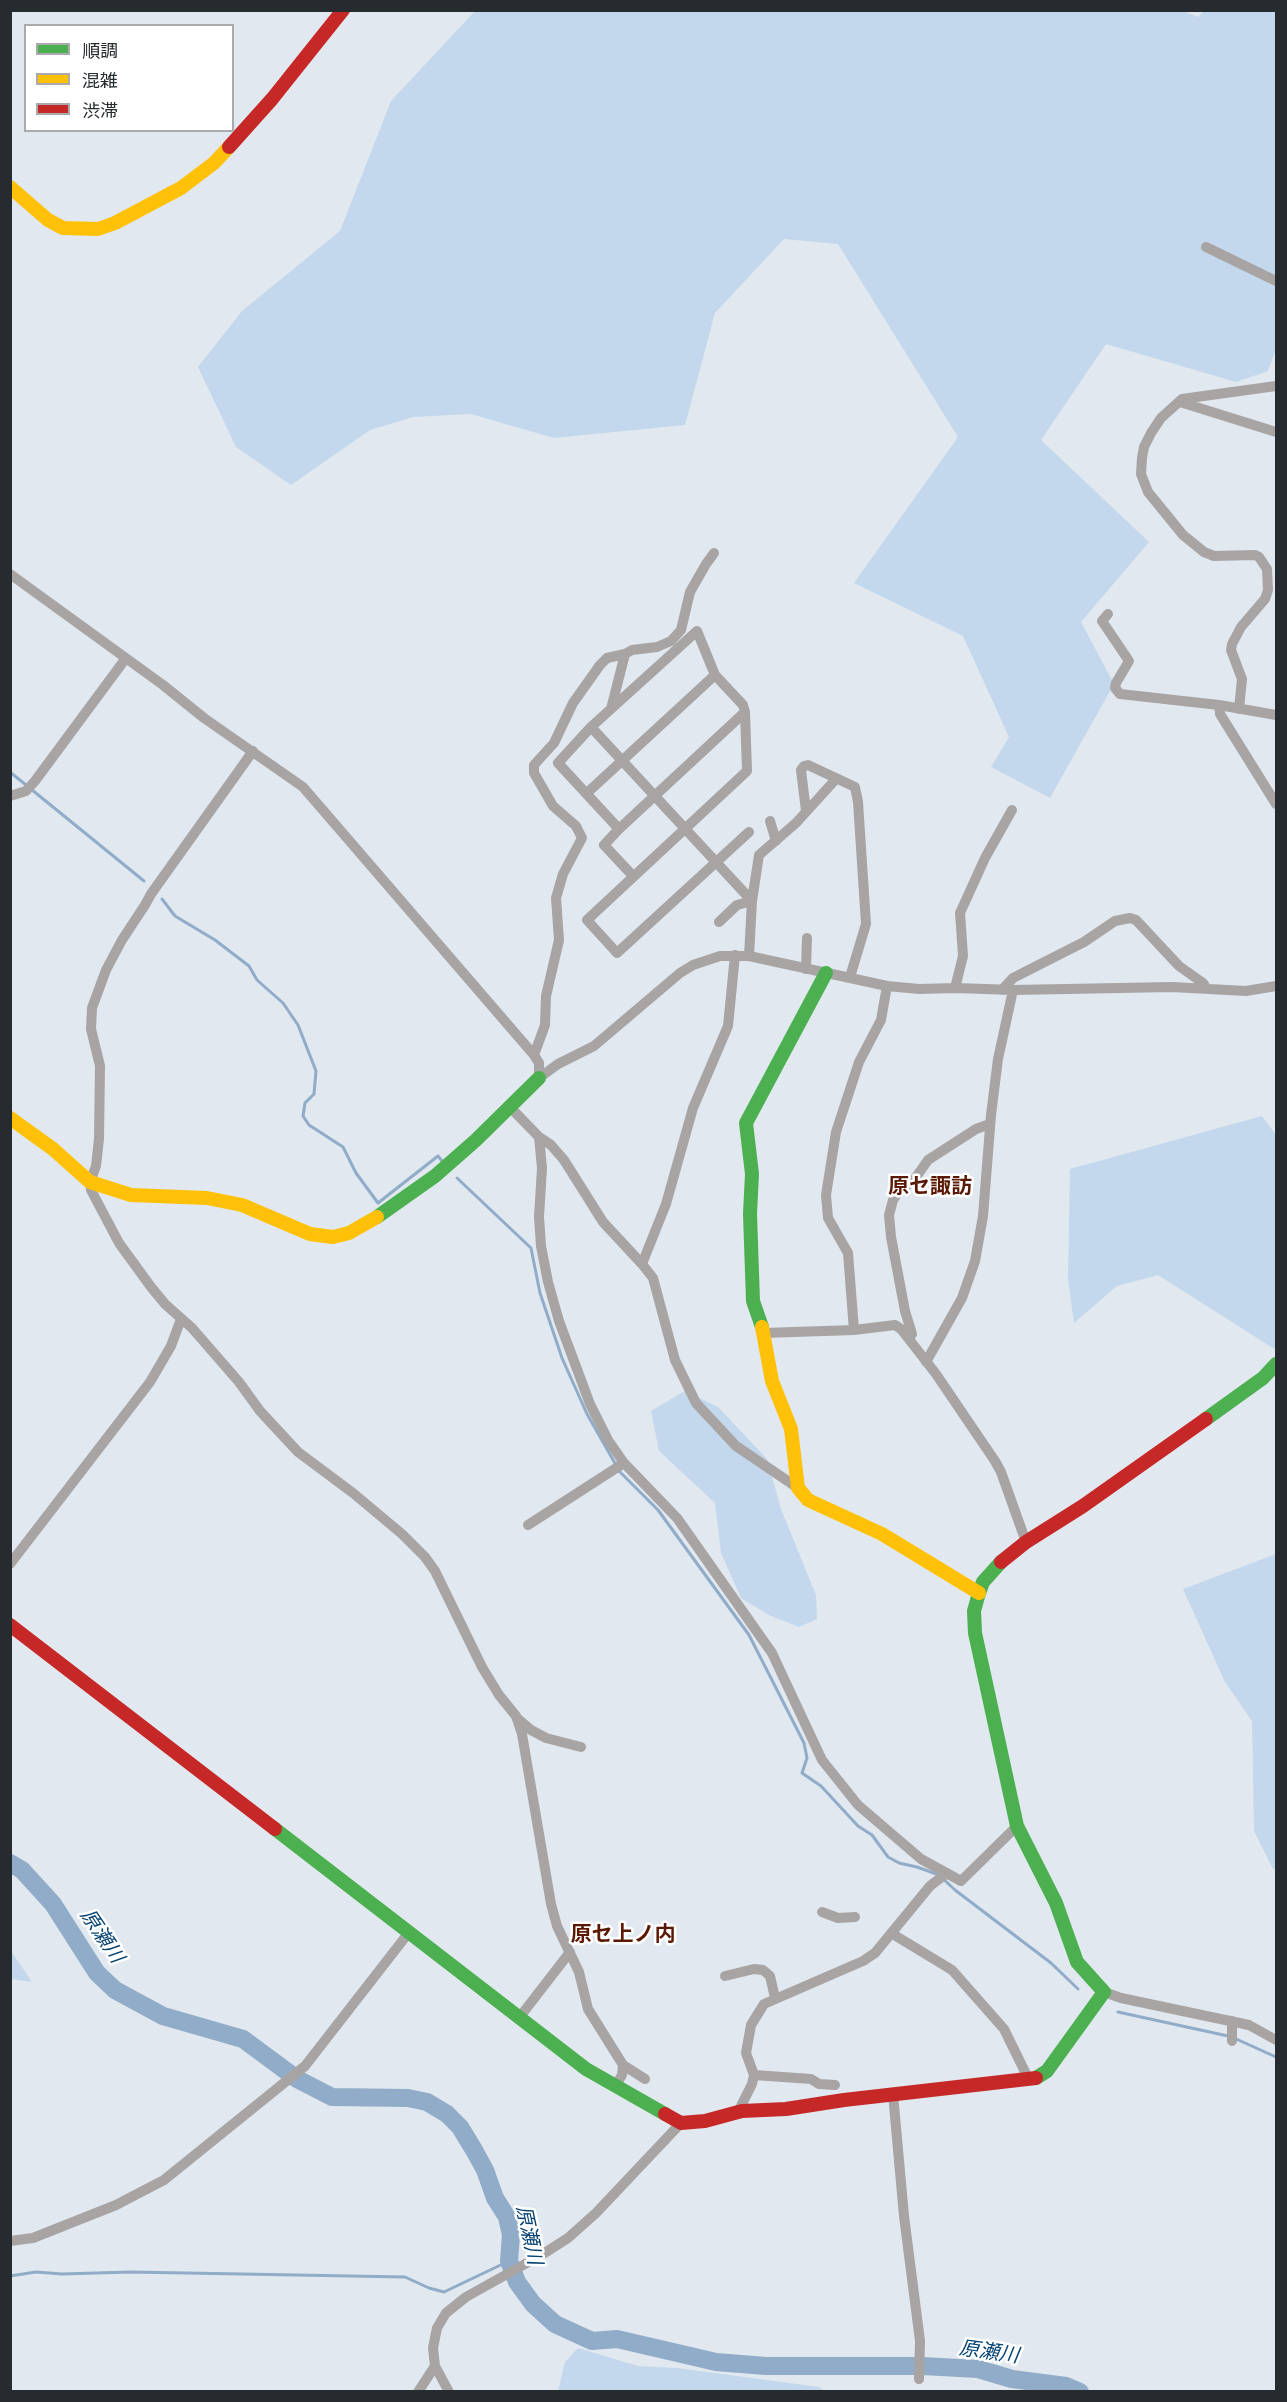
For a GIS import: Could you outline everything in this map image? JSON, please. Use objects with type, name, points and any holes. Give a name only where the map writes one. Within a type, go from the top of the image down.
[{"type":"street","points":[[10,188],[24,197],[48,220],[63,228],[98,229],[125,218],[181,188],[214,163],[272,99],[344,10]]},
{"type":"street","points":[[1206,247],[1276,281]]},
{"type":"street","points":[[1239,708],[1242,680],[1232,644],[1241,627],[1265,599],[1268,590],[1267,568],[1259,557],[1254,555],[1214,556],[1204,552],[1183,535],[1148,492],[1141,474],[1144,447],[1161,417],[1182,399],[1276,386]]},
{"type":"street","points":[[1180,402],[1276,432]]},
{"type":"street","points":[[534,1055],[545,1024],[546,996],[559,940],[556,898],[563,874],[582,838],[576,826],[553,806],[534,773],[534,765],[554,743],[573,703],[607,658],[671,641],[681,630],[690,592],[714,554]]},
{"type":"street","points":[[10,574],[164,684],[204,718],[303,787],[534,1055],[539,1063],[539,1078]]},
{"type":"street","points":[[1108,614],[1102,621],[1129,661],[1116,683],[1115,688],[1120,694],[1219,705],[1276,715]]},
{"type":"street","points":[[619,829],[558,763],[611,709],[697,632],[715,675],[743,705],[747,771],[587,920],[617,952],[749,832]]},
{"type":"street","points":[[611,709],[625,654]]},
{"type":"street","points":[[10,796],[29,788],[126,658]]},
{"type":"street","points":[[587,793],[715,675]]},
{"type":"street","points":[[1219,705],[1220,714],[1276,804]]},
{"type":"street","points":[[633,876],[604,845],[745,712]]},
{"type":"street","points":[[591,728],[752,901]]},
{"type":"street","points":[[253,751],[151,894],[122,940],[106,970],[92,1008],[91,1029],[100,1065],[99,1139],[96,1166],[90,1182],[95,1199],[119,1243],[151,1287],[192,1328],[239,1382],[260,1411],[298,1452],[357,1496],[425,1557],[445,1589],[460,1626],[482,1667],[499,1695],[517,1718],[531,1730],[546,1738],[581,1747]]},
{"type":"street","points":[[806,811],[801,770],[804,766],[808,765],[855,787],[866,924],[850,977]]},
{"type":"street","points":[[749,956],[752,901],[759,855],[776,841],[836,779]]},
{"type":"street","points":[[955,988],[963,956],[960,913],[985,858],[1012,810]]},
{"type":"street","points":[[770,821],[776,841]]},
{"type":"street","points":[[719,922],[737,905],[752,901]]},
{"type":"street","points":[[926,1362],[962,1298],[975,1261],[1007,990],[1013,978],[1084,942],[1115,921],[1130,918],[1136,920],[1179,966],[1203,983],[1207,989]]},
{"type":"street","points":[[806,969],[807,938]]},
{"type":"street","points":[[642,1264],[666,1204],[693,1108],[728,1026],[735,956]]},
{"type":"street","points":[[10,1118],[53,1149],[90,1182],[132,1195],[207,1198],[242,1205],[310,1234],[333,1237],[349,1233],[367,1224],[435,1176],[539,1078],[558,1064],[594,1046],[680,973],[693,965],[714,958],[749,956],[887,986],[920,989],[1007,990],[1122,987],[1246,991],[1276,986]]},
{"type":"street","points":[[798,1488],[791,1429],[772,1381],[764,1333],[753,1300],[750,1214],[752,1174],[746,1123],[754,1103],[826,973]]},
{"type":"street","points":[[854,1330],[848,1253],[828,1218],[826,1194],[836,1132],[859,1062],[881,1020],[887,986]]},
{"type":"street","points":[[510,1107],[564,1160],[603,1222],[652,1278],[675,1360],[696,1403],[736,1446],[798,1488],[808,1500],[882,1534],[979,1593]]},
{"type":"street","points":[[909,1338],[912,1334],[905,1311],[891,1237],[889,1215],[893,1200],[900,1190],[914,1180],[928,1160],[975,1129],[990,1124]]},
{"type":"street","points":[[539,1137],[542,1168],[538,1217],[548,1282],[574,1364],[619,1467],[677,1518],[772,1653],[822,1760],[835,1779],[858,1805],[916,1855],[961,1881],[1017,1826]]},
{"type":"street","points":[[10,1564],[150,1382],[171,1346],[181,1319]]},
{"type":"street","points":[[764,1333],[854,1330],[895,1325],[909,1338],[1001,1472],[1026,1542]]},
{"type":"street","points":[[1276,1364],[1263,1378],[1155,1456],[1026,1542],[998,1564],[984,1582],[974,1611],[975,1633],[1017,1826],[1056,1903],[1077,1962],[1104,1992],[1233,2025],[1254,2027],[1276,2040]]},
{"type":"street","points":[[528,1525],[619,1467]]},
{"type":"street","points":[[10,1625],[410,1931],[586,2069],[681,2123],[705,2121],[738,2112],[786,2109],[819,2103],[1037,2078],[1047,2071],[1104,1992]]},
{"type":"street","points":[[517,1718],[522,1734],[551,1904],[557,1926],[579,1972],[588,2008],[623,2065],[645,2079]]},
{"type":"street","points":[[738,2112],[754,2075],[746,2053],[751,2025],[764,2004],[862,1961],[875,1953],[930,1886],[947,1873]]},
{"type":"street","points":[[822,1911],[838,1918],[855,1917]]},
{"type":"street","points":[[10,2241],[33,2238],[116,2205],[164,2180],[271,2096],[305,2066],[410,1931]]},
{"type":"street","points":[[891,1933],[952,1970],[1004,2029],[1029,2080]]},
{"type":"street","points":[[519,2018],[570,1952]]},
{"type":"street","points":[[725,1976],[754,1969],[763,1970],[770,1976],[775,1998]]},
{"type":"street","points":[[1232,2041],[1233,2025]]},
{"type":"street","points":[[616,2085],[622,2075],[623,2065]]},
{"type":"street","points":[[754,2075],[811,2079],[819,2084],[836,2085]]},
{"type":"street","points":[[819,2084],[819,2103]]},
{"type":"street","points":[[893,2094],[904,2216],[920,2344],[919,2379]]},
{"type":"street","points":[[449,2391],[435,2366],[433,2348],[437,2328],[449,2310],[493,2281],[568,2238],[596,2213],[681,2123]]},
{"type":"street","points":[[418,2391],[435,2366]]},
{"type":"shaded area","points":[[1181,10],[1198,17],[1204,11],[1276,11],[1276,349],[1268,371],[1236,382],[1106,344],[1041,440],[1149,542],[1081,622],[1114,684],[1050,798],[991,767],[1009,737],[963,636],[854,583],[958,437],[838,244],[784,239],[715,313],[685,425],[554,438],[471,414],[413,417],[370,430],[291,485],[236,447],[198,367],[242,311],[340,231],[391,101],[475,11]]},
{"type":"shaded area","points":[[1262,1116],[1276,1135],[1276,1350],[1158,1275],[1117,1286],[1074,1323],[1068,1279],[1070,1169]]},
{"type":"shaded area","points":[[685,1391],[718,1407],[767,1459],[781,1509],[816,1595],[817,1619],[799,1627],[769,1615],[741,1598],[721,1553],[715,1503],[659,1451],[651,1411]]},
{"type":"shaded area","points":[[1276,1554],[1276,1869],[1273,1869],[1254,1831],[1252,1721],[1225,1682],[1183,1589]]},
{"type":"shaded area","points":[[11,1951],[32,1982],[11,1979]]},
{"type":"shaded area","points":[[578,2348],[638,2366],[677,2368],[819,2387],[824,2391],[558,2391],[565,2362]]},
{"type":"waterway","points":[[10,772],[144,881]]},
{"type":"waterway","points":[[162,899],[175,916],[215,940],[249,966],[257,980],[283,1003],[298,1025],[316,1071],[314,1094],[305,1103],[303,1116],[309,1125],[343,1147],[356,1173],[378,1203],[438,1156],[442,1161]]},
{"type":"waterway","points":[[457,1178],[531,1248],[540,1293],[562,1358],[587,1414],[616,1465]]},
{"type":"waterway","points":[[619,1471],[658,1510],[749,1635],[804,1743],[807,1758],[802,1773],[821,1786],[858,1826],[872,1835],[888,1857],[899,1863],[939,1875],[955,1890],[1051,1963],[1078,1989]]},
{"type":"waterway","name":"原瀬川","points":[[10,1863],[22,1870],[53,1904],[97,1973],[115,1990],[163,2016],[243,2039],[297,2079],[332,2097],[408,2098],[427,2102],[447,2114],[460,2127],[474,2150],[485,2170],[495,2198],[507,2217],[511,2235],[509,2261],[517,2282],[533,2304],[555,2324],[592,2341],[617,2339],[716,2362],[766,2366],[922,2366],[978,2369],[1012,2379],[1066,2386],[1080,2392]]},
{"type":"waterway","points":[[1118,2012],[1228,2036]]},
{"type":"waterway","points":[[1234,2038],[1276,2057]]},
{"type":"waterway","points":[[10,2276],[36,2272],[62,2274],[131,2272],[405,2277],[444,2292],[509,2261]]},
{"type":"traffic: fast","points":[[762,1327],[753,1301],[750,1214],[752,1174],[746,1123],[826,973]]},
{"type":"traffic: fast","points":[[377,1217],[435,1176],[476,1140],[539,1078]]},
{"type":"traffic: fast","points":[[1206,1419],[1263,1378],[1276,1364]]},
{"type":"traffic: fast","points":[[1001,1562],[983,1582],[974,1611],[975,1633],[1017,1826],[1056,1903],[1077,1962],[1104,1992],[1047,2071],[1036,2078]]},
{"type":"traffic: fast","points":[[275,1829],[586,2069],[665,2114]]},
{"type":"traffic: slow","points":[[10,187],[48,220],[63,228],[98,229],[115,223],[181,188],[214,163],[229,147]]},
{"type":"traffic: slow","points":[[10,1118],[53,1149],[90,1182],[131,1195],[207,1198],[242,1205],[310,1234],[333,1237],[349,1233],[377,1217]]},
{"type":"traffic: slow","points":[[762,1327],[772,1381],[791,1429],[798,1488],[808,1500],[882,1534],[979,1593]]},
{"type":"traffic: jam","points":[[229,147],[272,99],[343,10]]},
{"type":"traffic: jam","points":[[1001,1562],[1026,1542],[1083,1506],[1206,1419]]},
{"type":"traffic: jam","points":[[10,1625],[275,1829]]},
{"type":"traffic: jam","points":[[665,2114],[681,2123],[705,2121],[742,2111],[786,2109],[1036,2078]]},
{"type":"district","name":"原セ諏訪","points":[[930,1187]]},
{"type":"district","name":"原セ上ノ内","points":[[623,1935]]}]
